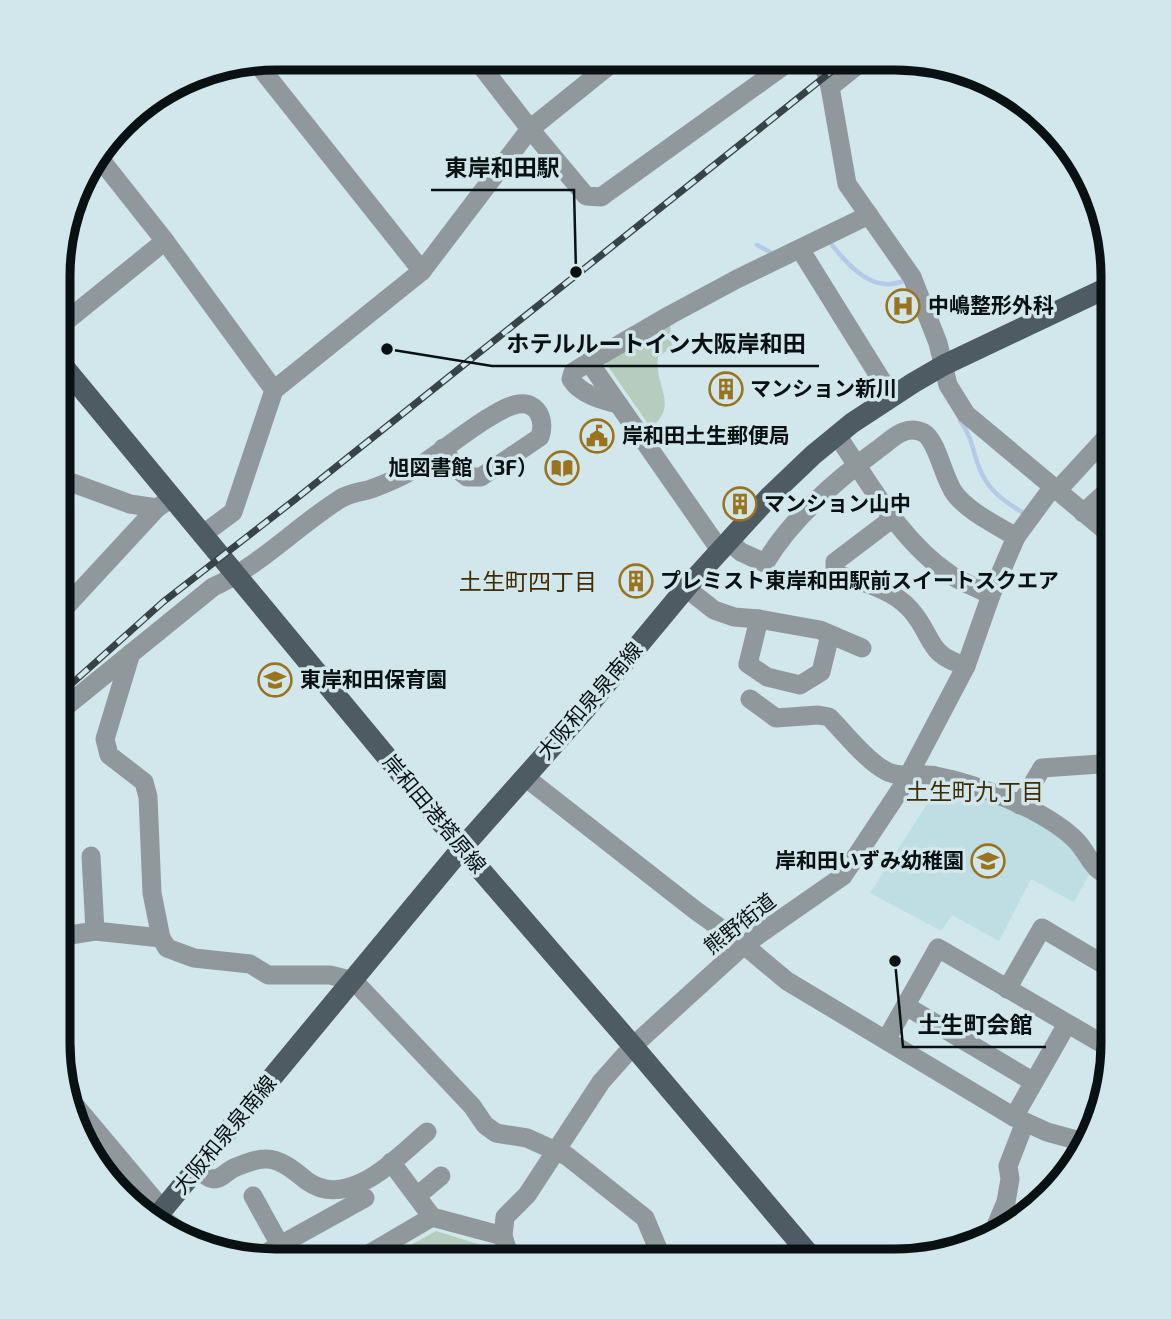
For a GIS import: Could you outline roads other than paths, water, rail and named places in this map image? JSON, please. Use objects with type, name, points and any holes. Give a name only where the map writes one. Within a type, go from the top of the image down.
[{"type":"main road","name":"大阪和泉泉南線","points":[[160,1213],[462,848],[583,712],[686,588],[793,473],[837,435],[944,365],[1101,291]]},
{"type":"main road","name":"岸和田港塔原線","points":[[70,374],[165,503],[202,535],[462,848],[805,1249]]},
{"type":"street","points":[[484,70],[586,195],[601,197],[778,70]]},
{"type":"street","points":[[202,535],[233,512],[274,390],[422,271],[530,129],[603,70]]},
{"type":"street","points":[[825,70],[847,184],[912,276],[944,365],[948,384],[965,414],[1101,527]]},
{"type":"street","points":[[830,87],[851,70]]},
{"type":"street","points":[[263,71],[422,271]]},
{"type":"street","points":[[104,164],[274,390]]},
{"type":"street","points":[[869,215],[681,309],[573,372],[570,379],[582,390],[604,401],[618,404],[724,545],[765,563],[788,531],[816,500],[857,465],[904,432],[915,430],[925,433],[934,444],[946,480],[957,496],[973,511],[1016,537]]},
{"type":"street","points":[[70,318],[165,242]]},
{"type":"street","points":[[800,249],[892,397]]},
{"type":"street","points":[[70,703],[213,587],[236,576],[343,496],[372,489],[415,469],[443,448],[509,406],[528,405],[536,410],[541,418],[543,427],[540,437],[481,477],[467,477],[458,471],[443,448]]},
{"type":"street","points":[[837,435],[893,518],[925,553],[951,576],[990,594]]},
{"type":"street","name":"熊野街道","points":[[503,1236],[505,1217],[527,1195],[601,1082],[634,1046],[744,945],[843,876],[908,777],[966,666],[990,594],[1016,537],[1054,490],[1101,442]]},
{"type":"street","points":[[70,482],[130,504],[165,503]]},
{"type":"street","points":[[1083,513],[1101,497]]},
{"type":"street","points":[[70,602],[165,503]]},
{"type":"street","points":[[893,518],[835,562],[835,574],[876,586],[894,597],[908,608],[923,626],[937,653],[947,660],[966,666]]},
{"type":"street","points":[[686,588],[714,610],[734,617],[820,630],[862,648]]},
{"type":"street","points":[[759,619],[748,664],[767,677],[800,685],[821,672],[831,635]]},
{"type":"street","points":[[131,653],[105,739],[109,755],[144,782],[148,797],[152,893],[161,937],[167,947],[194,958],[250,964],[268,975],[330,975],[354,981],[472,1106],[485,1125],[496,1133],[527,1138],[567,1156],[645,1218],[658,1249]]},
{"type":"street","points":[[750,699],[776,718],[818,715],[829,717],[887,771],[908,777],[924,774],[936,776],[972,786],[1020,805],[1058,826],[1079,844],[1095,868],[1101,872]]},
{"type":"street","points":[[1020,805],[1042,768],[1100,764]]},
{"type":"street","points":[[525,777],[787,981],[1019,1119],[1074,1145]]},
{"type":"street","points":[[91,856],[94,932]]},
{"type":"street","points":[[1007,989],[1042,928],[1101,963]]},
{"type":"street","points":[[70,935],[94,932],[161,937]]},
{"type":"street","points":[[886,1040],[938,948],[1101,1043]]},
{"type":"street","points":[[906,1006],[1032,1081]]},
{"type":"street","points":[[998,1221],[1006,1202],[1009,1166],[1019,1119],[1032,1081],[1067,1024]]},
{"type":"street","points":[[85,1118],[151,1206]]},
{"type":"street","points":[[198,1168],[209,1178],[216,1179],[231,1168],[268,1158],[276,1160],[315,1186],[344,1190],[361,1184],[427,1132]]},
{"type":"street","points":[[391,1162],[432,1217],[503,1236],[507,1249]]},
{"type":"street","points":[[417,1196],[441,1176]]},
{"type":"street","points":[[253,1196],[280,1245]]},
{"type":"street","points":[[273,1249],[365,1198]]},
{"type":"street","points":[[377,1249],[432,1217]]},
{"type":"waterway","points":[[829,241],[853,268],[877,283],[889,284],[908,280]]},
{"type":"waterway","points":[[757,245],[770,252]]},
{"type":"waterway","points":[[960,421],[967,432],[982,475],[1004,500],[1025,514]]},
{"type":"railway","points":[[70,685],[163,602],[833,70]]},
{"type":"place","name":"東岸和田駅","points":[[576,272]]},
{"type":"place","name":"中嶋整形外科","points":[[903,306]]},
{"type":"place","name":"ホテルルートイン大阪岸和田","points":[[387,349]]},
{"type":"place","name":"マンション新川","points":[[726,389]]},
{"type":"place","name":"岸和田土生郵便局","points":[[597,436]]},
{"type":"place","name":"旭図書館（3F）","points":[[562,468]]},
{"type":"place","name":"マンション山中","points":[[740,504]]},
{"type":"place","name":"プレミスト東岸和田駅前スイートスクエア","points":[[636,581]]},
{"type":"place","name":"東岸和田保育園","points":[[275,680]]},
{"type":"place","name":"岸和田いずみ幼稚園","points":[[988,861]]},
{"type":"place","name":"土生町会館","points":[[895,961]]},
{"type":"district","name":"土生町四丁目","points":[[528,582]]},
{"type":"district","name":"土生町九丁目","points":[[975,792]]}]
